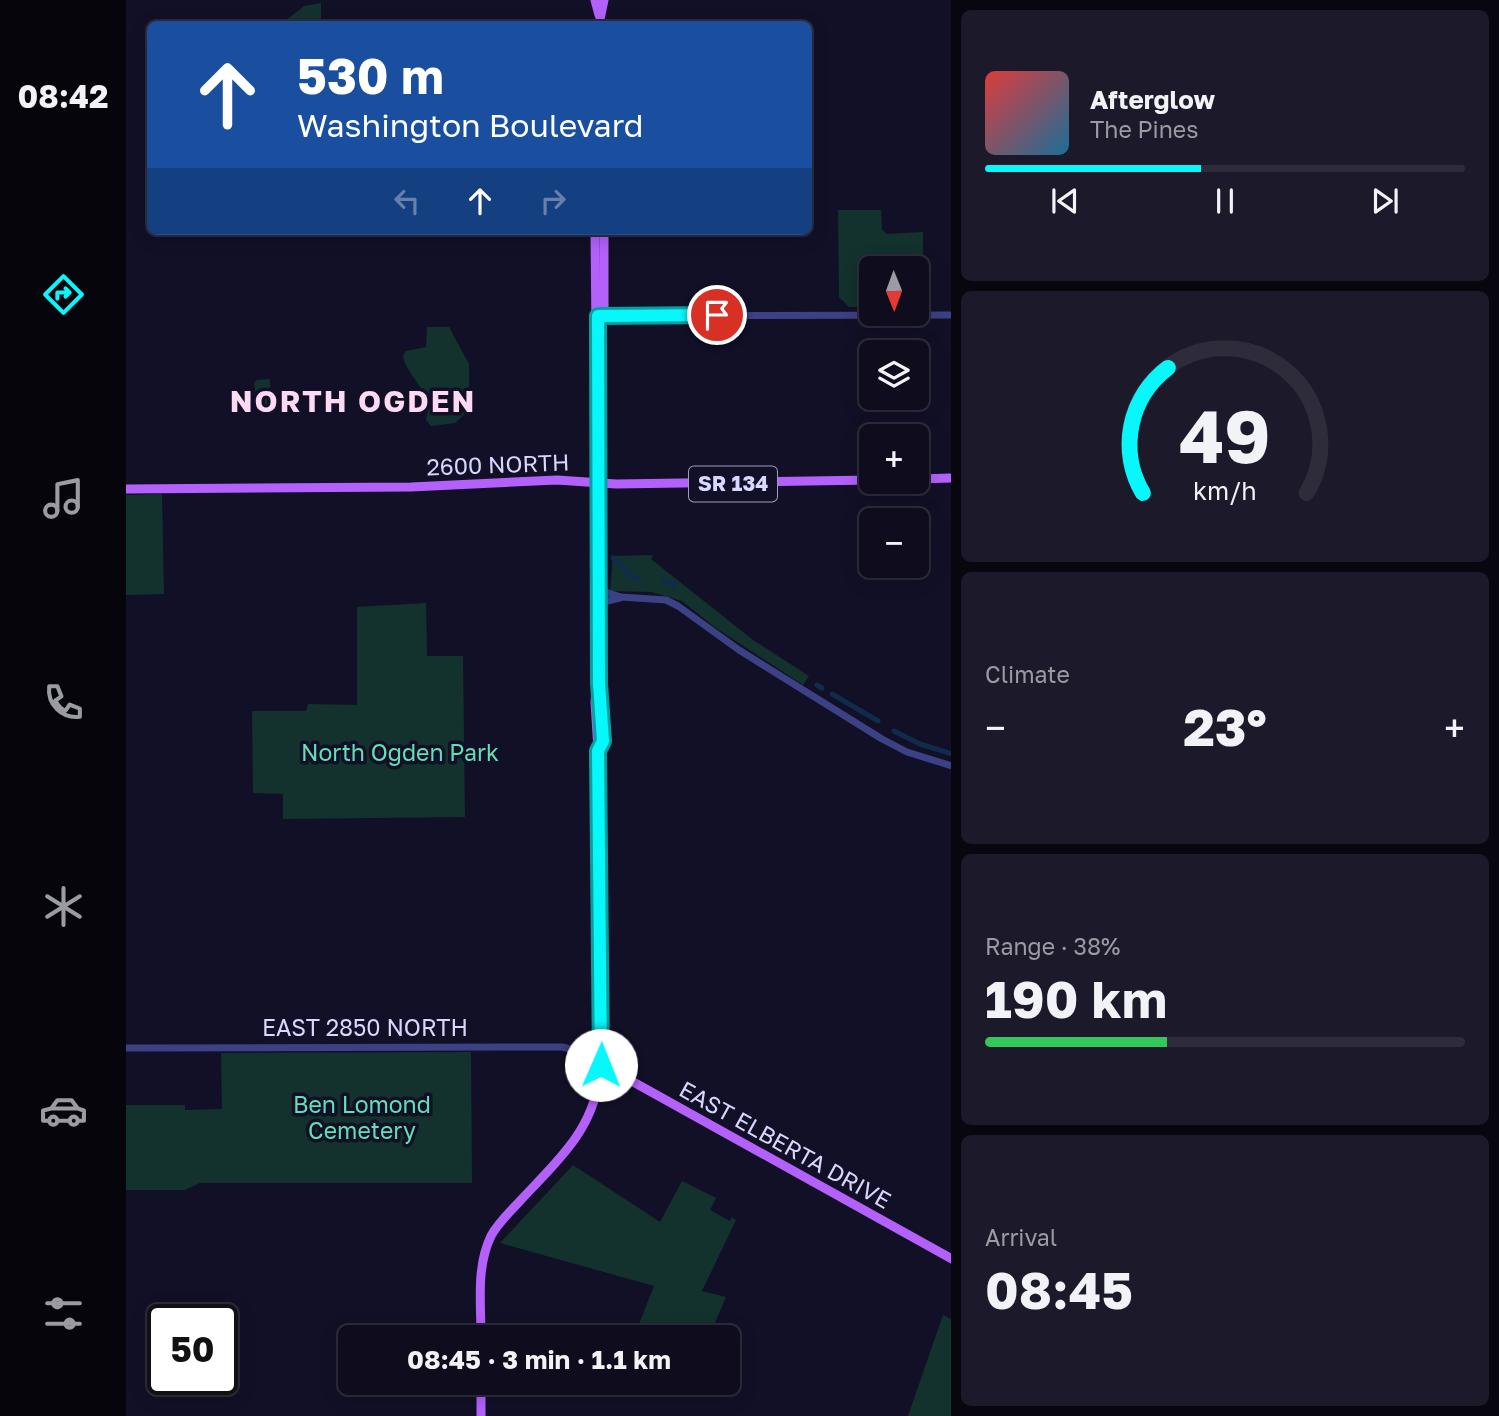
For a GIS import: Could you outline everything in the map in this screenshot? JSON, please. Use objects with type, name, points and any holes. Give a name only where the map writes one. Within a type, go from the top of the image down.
[{"type":"main road","points":[[595,0],[599,20]]},
{"type":"main road","points":[[599,20],[604,0]]},
{"type":"main road","points":[[481,1325],[482,1262],[495,1229],[578,1138],[587,1124],[597,1094],[601,1065],[598,751],[603,741],[599,683],[598,316],[593,307],[595,235]]},
{"type":"main road","points":[[598,316],[604,307],[604,235]]},
{"type":"main road","points":[[929,479],[951,478]]},
{"type":"main road","name":"2600 NORTH","points":[[126,489],[411,487],[557,480],[598,484],[859,480]]},
{"type":"main road","name":"EAST ELBERTA DRIVE","points":[[601,1065],[951,1259]]},
{"type":"main road","points":[[481,1395],[481,1416]]},
{"type":"street","points":[[598,316],[951,315]]},
{"type":"street","points":[[599,590],[621,597],[657,598],[678,606],[739,650],[882,738],[907,752],[951,766]]},
{"type":"street","points":[[599,603],[621,597]]},
{"type":"street","name":"EAST 2850 NORTH","points":[[126,1048],[562,1046],[601,1065]]},
{"type":"green space","points":[[321,3],[321,21],[285,21],[304,6]]},
{"type":"green space","points":[[838,210],[881,210],[882,230],[887,234],[923,232],[923,256],[859,256],[859,307],[849,307],[839,297]]},
{"type":"green space","points":[[427,327],[449,327],[469,364],[469,410],[455,423],[431,426],[426,420],[430,400],[425,401],[421,388],[405,362],[403,355],[406,351],[426,347]]},
{"type":"green space","points":[[270,379],[270,406],[257,405],[254,383],[257,380]]},
{"type":"green space","points":[[162,494],[164,594],[126,595],[126,495]]},
{"type":"green space","points":[[653,555],[651,559],[753,640],[809,676],[803,685],[713,626],[682,601],[651,592],[610,591],[613,556]]},
{"type":"green space","name":"North Ogden Park","points":[[426,603],[427,656],[463,656],[465,817],[283,819],[283,794],[253,793],[252,711],[306,711],[308,704],[357,705],[357,607]]},
{"type":"green space","name":"Ben Lomond Cemetery","points":[[471,1052],[472,1183],[200,1183],[185,1190],[126,1190],[126,1105],[185,1105],[185,1110],[222,1109],[221,1053]]},
{"type":"green space","points":[[573,1165],[660,1222],[682,1181],[716,1198],[710,1210],[730,1221],[732,1217],[736,1220],[702,1291],[726,1297],[714,1325],[639,1325],[654,1286],[500,1243]]},
{"type":"green space","points":[[943,1315],[951,1319],[951,1416],[908,1416]]},
{"type":"waterway","points":[[613,558],[632,577],[639,579]]},
{"type":"waterway","points":[[663,581],[672,582],[674,587]]},
{"type":"waterway","points":[[817,685],[822,688]]},
{"type":"waterway","points":[[832,694],[878,721]]},
{"type":"waterway","points":[[894,731],[920,744],[951,754]]},
{"type":"district","name":"NORTH OGDEN","points":[[353,402]]},
{"type":"route","points":[[601,1065],[598,751],[603,741],[603,702],[599,683],[598,316],[717,315]]}]
